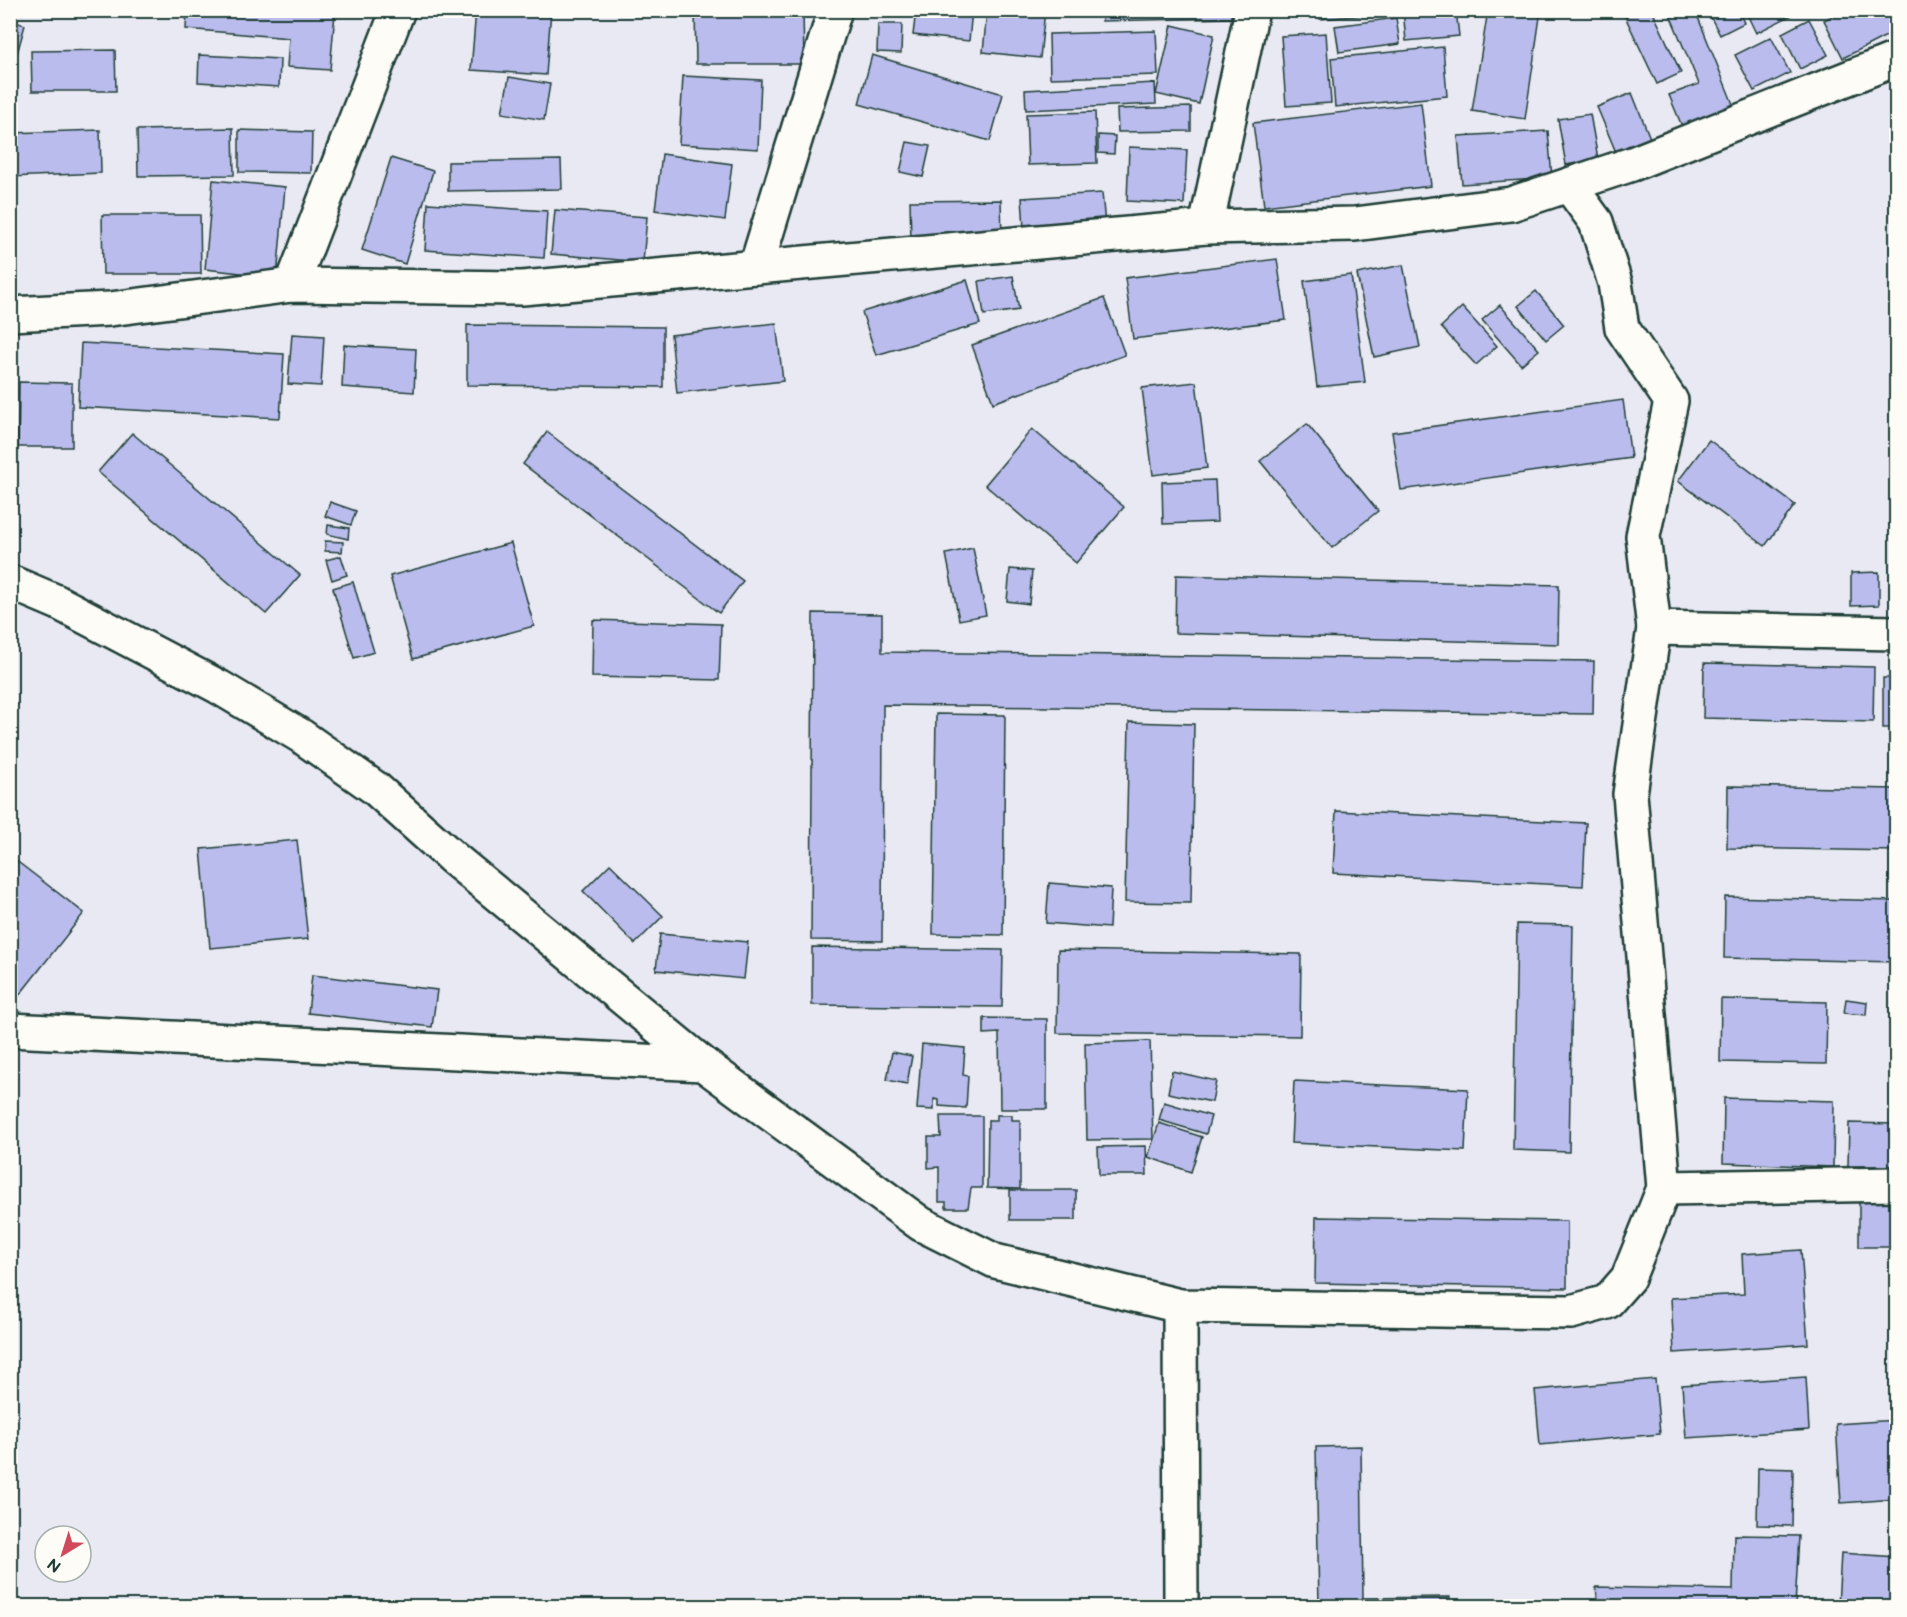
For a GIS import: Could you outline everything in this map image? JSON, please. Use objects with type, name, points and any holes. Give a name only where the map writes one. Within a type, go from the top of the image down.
[{"type":"street","points":[[292,285],[398,10]]},
{"type":"street","points":[[756,267],[835,10]]},
{"type":"street","points":[[1206,227],[1252,10]]},
{"type":"street","points":[[10,314],[110,309],[292,285],[522,288],[1206,227],[1355,224],[1511,204],[1632,165],[1896,59]]},
{"type":"street","points":[[10,582],[57,602],[219,687],[300,736],[375,788],[453,858],[703,1064],[921,1224],[995,1261],[1180,1306],[1571,1312],[1607,1302],[1628,1278],[1664,1188],[1630,794],[1654,628],[1643,536],[1671,401],[1622,328],[1615,284],[1596,222],[1569,185]]},
{"type":"street","points":[[1654,628],[1896,633]]},
{"type":"street","points":[[10,1030],[703,1064]]},
{"type":"street","points":[[1664,1188],[1896,1184]]},
{"type":"street","points":[[1180,1306],[1181,1606]]},
{"type":"building","points":[[187,10],[303,10],[335,13],[330,70],[287,67],[289,38],[186,29]]},
{"type":"building","points":[[476,10],[551,10],[546,75],[471,70]]},
{"type":"building","points":[[695,10],[803,10],[804,64],[696,64]]},
{"type":"building","points":[[916,10],[972,10],[969,41],[913,35]]},
{"type":"building","points":[[987,10],[1045,10],[1040,58],[983,52]]},
{"type":"building","points":[[1102,10],[1231,10],[1231,18],[1102,21]]},
{"type":"building","points":[[1319,10],[1390,10],[1391,13],[1320,19]]},
{"type":"building","points":[[1403,10],[1456,10],[1459,36],[1406,41]]},
{"type":"building","points":[[1488,10],[1541,10],[1525,119],[1472,111]]},
{"type":"building","points":[[1622,10],[1652,10],[1681,73],[1657,84]]},
{"type":"building","points":[[1668,10],[1695,10],[1735,109],[1684,131],[1669,95],[1699,84]]},
{"type":"building","points":[[1707,10],[1738,10],[1744,23],[1720,35]]},
{"type":"building","points":[[1745,10],[1800,10],[1800,11],[1756,33]]},
{"type":"building","points":[[1844,10],[1896,10],[1896,31],[1843,58],[1824,20]]},
{"type":"building","points":[[1396,18],[1400,44],[1339,52],[1335,26]]},
{"type":"building","points":[[1809,19],[1828,55],[1800,69],[1782,33]]},
{"type":"building","points":[[10,20],[25,25],[10,79]]},
{"type":"building","points":[[878,24],[902,24],[901,53],[877,52]]},
{"type":"building","points":[[1172,25],[1214,35],[1199,104],[1156,94]]},
{"type":"building","points":[[1156,31],[1158,75],[1050,78],[1049,34]]},
{"type":"building","points":[[1326,33],[1331,103],[1286,106],[1281,36]]},
{"type":"building","points":[[1771,37],[1790,73],[1754,91],[1735,55]]},
{"type":"building","points":[[1443,47],[1447,96],[1335,107],[1331,58]]},
{"type":"building","points":[[115,50],[116,91],[32,91],[31,51]]},
{"type":"building","points":[[199,55],[280,59],[279,87],[198,82]]},
{"type":"building","points":[[872,55],[1003,94],[990,141],[859,104]]},
{"type":"building","points":[[683,76],[761,80],[758,149],[679,144]]},
{"type":"building","points":[[509,77],[550,84],[544,120],[502,113]]},
{"type":"building","points":[[1155,83],[1156,104],[1026,110],[1025,90]]},
{"type":"building","points":[[1632,93],[1652,143],[1618,157],[1597,107]]},
{"type":"building","points":[[1421,103],[1431,186],[1264,206],[1253,123]]},
{"type":"building","points":[[1191,107],[1191,131],[1118,132],[1117,109]]},
{"type":"building","points":[[1095,112],[1097,163],[1028,165],[1026,114]]},
{"type":"building","points":[[1590,114],[1598,159],[1566,165],[1558,119]]},
{"type":"building","points":[[233,128],[234,175],[138,176],[137,130]]},
{"type":"building","points":[[100,130],[101,173],[10,177],[10,133]]},
{"type":"building","points":[[239,130],[312,132],[311,173],[239,172]]},
{"type":"building","points":[[1548,131],[1552,178],[1462,184],[1458,136]]},
{"type":"building","points":[[1098,135],[1115,136],[1114,154],[1098,153]]},
{"type":"building","points":[[907,142],[930,146],[923,177],[900,172]]},
{"type":"building","points":[[1129,147],[1187,150],[1184,204],[1127,201]]},
{"type":"building","points":[[662,154],[732,164],[725,220],[655,210]]},
{"type":"building","points":[[391,158],[433,171],[405,264],[362,250]]},
{"type":"building","points":[[561,160],[562,189],[448,191],[448,162]]},
{"type":"building","points":[[213,180],[285,187],[277,277],[205,269]]},
{"type":"building","points":[[1102,193],[1105,224],[1024,228],[1022,198]]},
{"type":"building","points":[[1001,200],[1002,240],[911,241],[910,201]]},
{"type":"building","points":[[428,203],[547,211],[544,258],[425,250]]},
{"type":"building","points":[[555,210],[647,217],[643,262],[551,254]]},
{"type":"building","points":[[102,215],[200,215],[201,274],[103,274]]},
{"type":"building","points":[[1277,259],[1286,320],[1133,339],[1125,278]]},
{"type":"building","points":[[1403,265],[1420,347],[1374,357],[1357,274]]},
{"type":"building","points":[[1351,275],[1365,382],[1317,387],[1304,281]]},
{"type":"building","points":[[1013,276],[1019,310],[984,315],[979,281]]},
{"type":"building","points":[[967,280],[980,324],[876,355],[862,312]]},
{"type":"building","points":[[1536,291],[1564,325],[1546,340],[1518,306]]},
{"type":"building","points":[[1104,298],[1125,355],[993,403],[972,345]]},
{"type":"building","points":[[1500,305],[1539,350],[1521,365],[1482,320]]},
{"type":"building","points":[[1462,307],[1497,346],[1476,365],[1441,327]]},
{"type":"building","points":[[776,323],[783,381],[677,393],[671,335]]},
{"type":"building","points":[[467,325],[663,327],[663,387],[467,385]]},
{"type":"building","points":[[292,334],[324,336],[321,386],[288,384]]},
{"type":"building","points":[[81,343],[284,354],[280,418],[78,407]]},
{"type":"building","points":[[344,345],[416,349],[414,392],[342,387]]},
{"type":"building","points":[[19,382],[72,383],[72,447],[18,447]]},
{"type":"building","points":[[1196,382],[1207,468],[1153,475],[1142,388]]},
{"type":"building","points":[[1623,400],[1631,458],[1401,490],[1392,432]]},
{"type":"building","points":[[1307,424],[1378,511],[1332,548],[1260,461]]},
{"type":"building","points":[[1032,429],[1124,507],[1076,563],[985,485]]},
{"type":"building","points":[[547,432],[743,581],[719,613],[523,464]]},
{"type":"building","points":[[132,433],[300,575],[266,614],[98,472]]},
{"type":"building","points":[[1709,440],[1795,505],[1765,546],[1678,481]]},
{"type":"building","points":[[1215,480],[1217,522],[1163,524],[1162,482]]},
{"type":"building","points":[[330,502],[356,511],[351,525],[325,516]]},
{"type":"building","points":[[328,525],[349,528],[348,539],[327,534]]},
{"type":"building","points":[[325,541],[343,542],[342,552],[325,551]]},
{"type":"building","points":[[511,543],[534,626],[413,659],[390,576]]},
{"type":"building","points":[[973,548],[986,615],[959,620],[946,554]]},
{"type":"building","points":[[341,556],[347,575],[332,580],[326,560]]},
{"type":"building","points":[[1010,569],[1032,571],[1029,604],[1007,601]]},
{"type":"building","points":[[1879,572],[1879,605],[1851,606],[1851,573]]},
{"type":"building","points":[[1176,575],[1559,585],[1558,644],[1175,633]]},
{"type":"building","points":[[353,582],[374,652],[354,658],[333,588]]},
{"type":"building","points":[[813,613],[882,614],[882,652],[1594,661],[1593,714],[883,705],[882,941],[811,940]]},
{"type":"building","points":[[593,620],[721,624],[719,680],[592,677]]},
{"type":"building","points":[[1704,663],[1874,667],[1873,722],[1703,718]]},
{"type":"building","points":[[1883,678],[1896,678],[1896,728],[1883,728]]},
{"type":"building","points":[[936,714],[1005,715],[1003,935],[933,934]]},
{"type":"building","points":[[1129,722],[1194,724],[1191,903],[1125,902]]},
{"type":"building","points":[[1728,786],[1896,789],[1896,851],[1727,848]]},
{"type":"building","points":[[1336,811],[1586,823],[1583,886],[1333,873]]},
{"type":"building","points":[[297,840],[308,939],[210,948],[201,849]]},
{"type":"building","points":[[10,856],[84,913],[10,1007]]},
{"type":"building","points":[[610,864],[663,916],[635,944],[583,891]]},
{"type":"building","points":[[1049,883],[1111,888],[1109,928],[1046,923]]},
{"type":"building","points":[[1725,897],[1896,901],[1896,962],[1724,958]]},
{"type":"building","points":[[1517,924],[1573,925],[1569,1152],[1513,1150]]},
{"type":"building","points":[[660,934],[748,942],[744,979],[656,970]]},
{"type":"building","points":[[812,947],[1003,950],[1002,1007],[812,1005]]},
{"type":"building","points":[[1058,950],[1301,954],[1300,1036],[1057,1033]]},
{"type":"building","points":[[312,975],[437,990],[432,1027],[308,1013]]},
{"type":"building","points":[[1721,999],[1827,1002],[1826,1064],[1720,1062]]},
{"type":"building","points":[[1846,999],[1867,1002],[1866,1015],[1844,1013]]},
{"type":"building","points":[[984,1018],[1047,1019],[1047,1109],[1000,1109],[999,1033],[984,1034]]},
{"type":"building","points":[[1150,1041],[1153,1139],[1087,1140],[1085,1043]]},
{"type":"building","points":[[922,1044],[965,1048],[963,1075],[968,1076],[966,1108],[939,1106],[939,1100],[934,1099],[934,1110],[917,1109]]},
{"type":"building","points":[[892,1052],[912,1056],[907,1084],[887,1080]]},
{"type":"building","points":[[1172,1071],[1216,1081],[1212,1102],[1168,1093]]},
{"type":"building","points":[[1294,1081],[1468,1089],[1465,1151],[1291,1143]]},
{"type":"building","points":[[1724,1098],[1834,1101],[1833,1167],[1723,1163]]},
{"type":"building","points":[[1164,1102],[1211,1116],[1206,1134],[1159,1120]]},
{"type":"building","points":[[997,1115],[1012,1115],[1012,1120],[1020,1120],[1020,1189],[987,1188],[988,1120],[997,1120]]},
{"type":"building","points":[[940,1116],[982,1116],[982,1188],[971,1188],[968,1208],[946,1208],[946,1202],[939,1202],[939,1167],[928,1168],[928,1137],[941,1137]]},
{"type":"building","points":[[1159,1123],[1202,1137],[1191,1172],[1148,1157]]},
{"type":"building","points":[[1849,1123],[1896,1124],[1896,1166],[1848,1166]]},
{"type":"building","points":[[1146,1146],[1147,1175],[1099,1175],[1098,1147]]},
{"type":"building","points":[[1010,1190],[1076,1190],[1076,1220],[1010,1220]]},
{"type":"building","points":[[1859,1196],[1896,1196],[1896,1247],[1859,1247]]},
{"type":"building","points":[[1316,1217],[1567,1221],[1567,1288],[1315,1283]]},
{"type":"building","points":[[1801,1250],[1808,1344],[1674,1353],[1671,1298],[1744,1294],[1742,1254]]},
{"type":"building","points":[[1806,1377],[1809,1430],[1686,1438],[1682,1385]]},
{"type":"building","points":[[1655,1379],[1660,1434],[1540,1445],[1535,1390]]},
{"type":"building","points":[[1896,1420],[1896,1499],[1841,1503],[1836,1424]]},
{"type":"building","points":[[1361,1446],[1363,1598],[1450,1597],[1450,1606],[1319,1606],[1316,1447]]},
{"type":"building","points":[[1758,1468],[1793,1469],[1792,1526],[1757,1525]]},
{"type":"building","points":[[1734,1535],[1799,1536],[1795,1606],[1598,1606],[1596,1587],[1733,1590]]},
{"type":"building","points":[[1841,1553],[1896,1557],[1896,1606],[1838,1606]]}]
